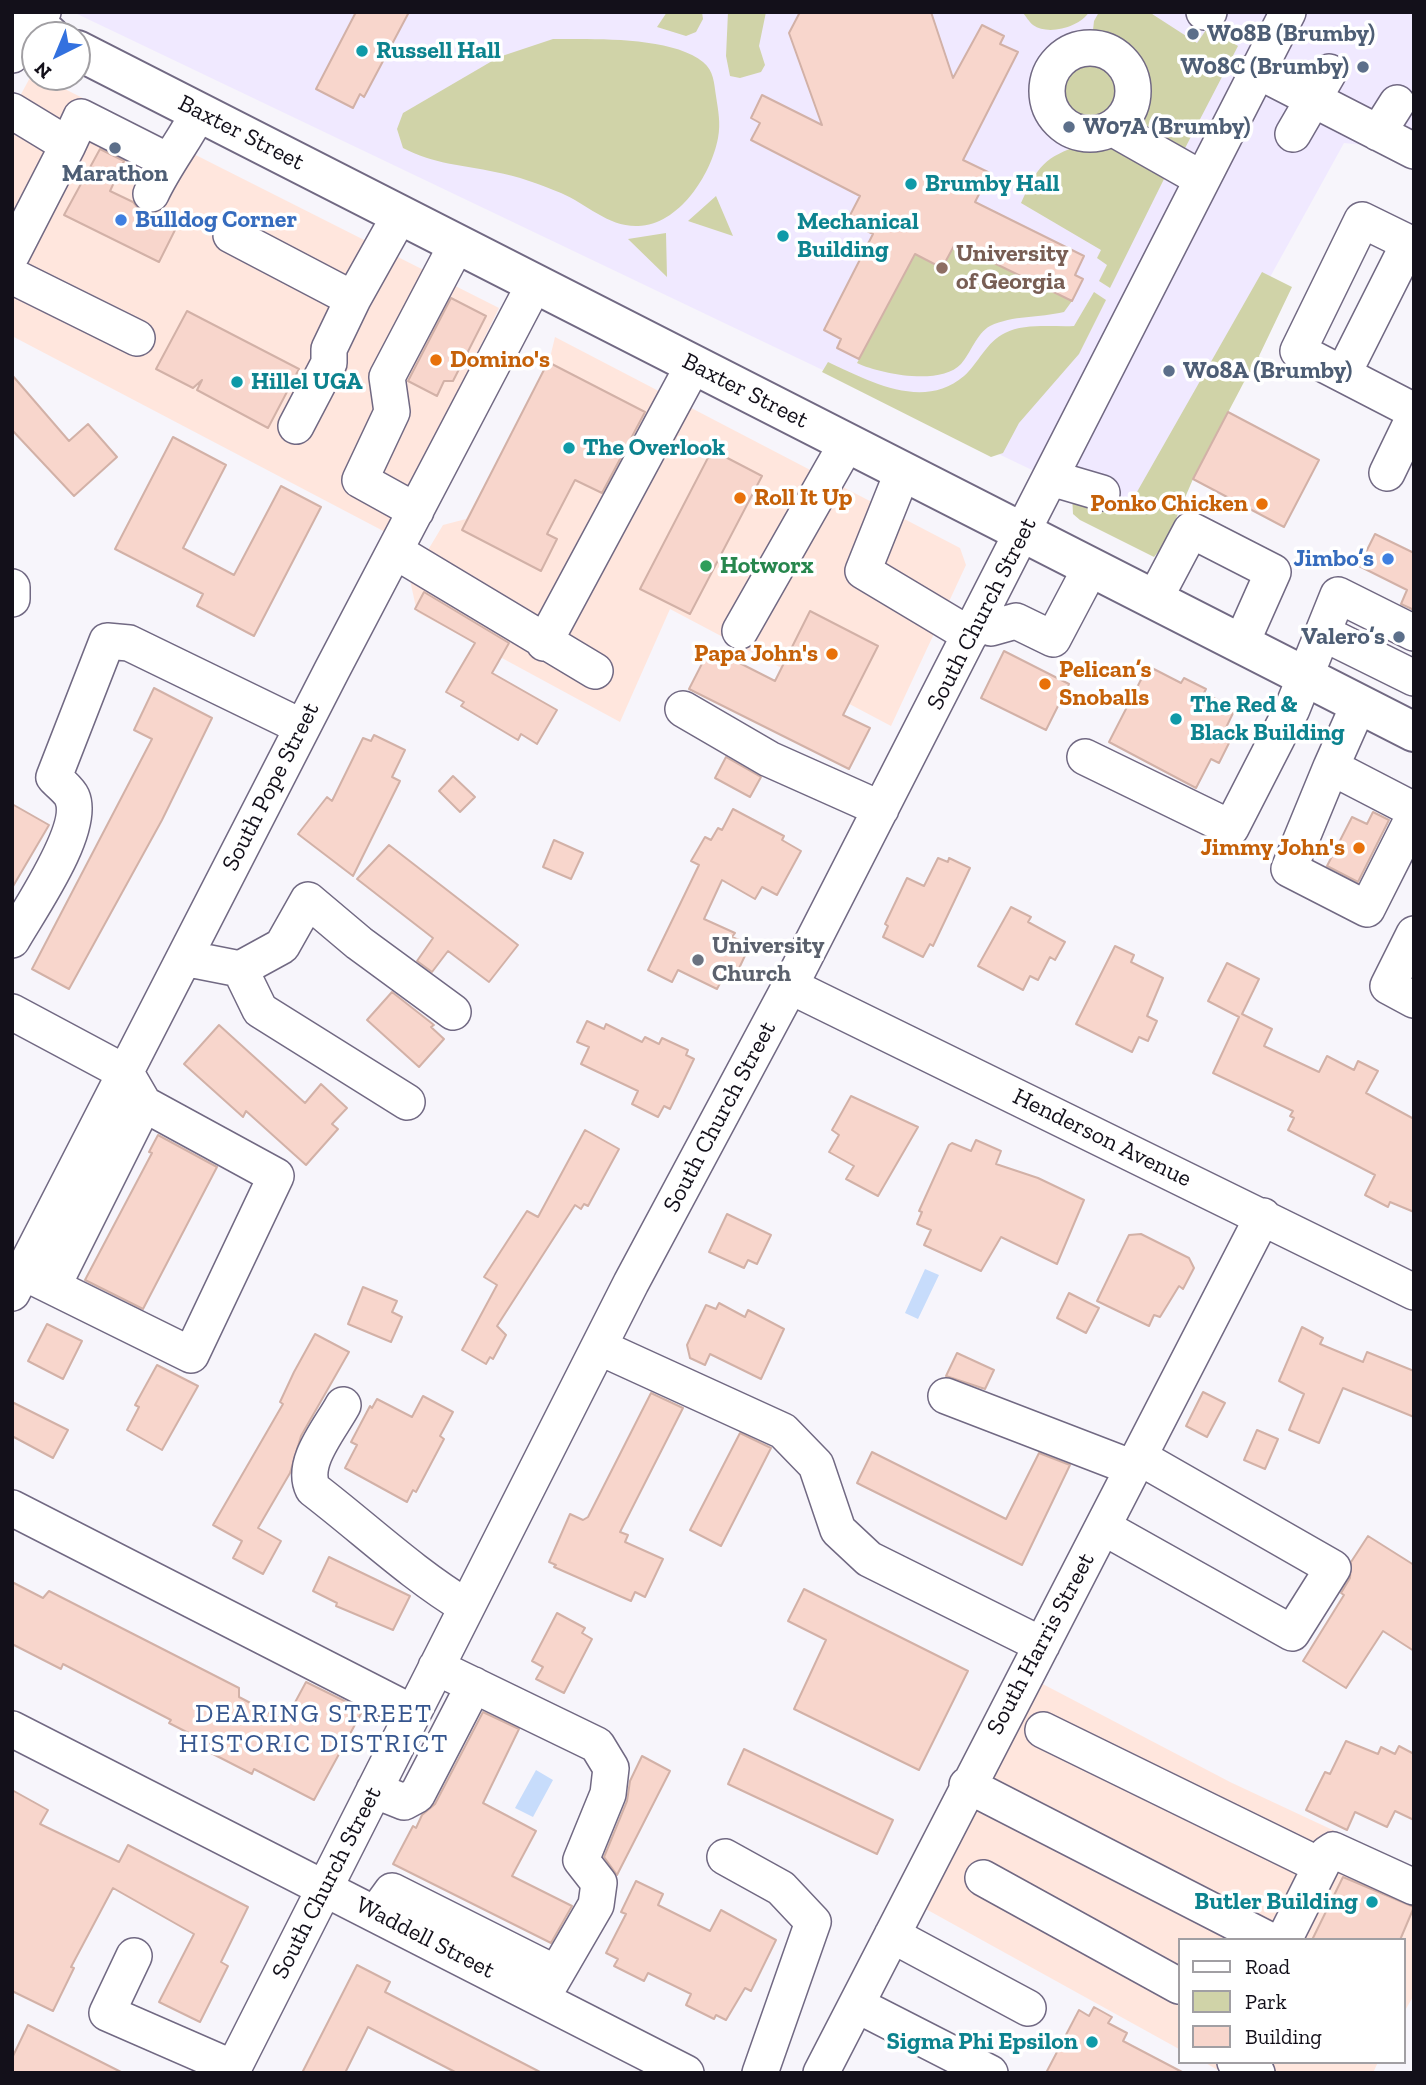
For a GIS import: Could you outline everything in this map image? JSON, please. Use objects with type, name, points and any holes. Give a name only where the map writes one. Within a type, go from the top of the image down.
[{"type":"main road","name":"Baxter Street","points":[[91,57],[1414,732]]},
{"type":"street","name":"South Church Street","points":[[232,2070],[599,1346],[790,986],[975,628],[1256,70],[1288,12]]},
{"type":"street","points":[[1256,70],[1321,85],[1378,133],[1414,151]]},
{"type":"street","points":[[1293,134],[1321,85]]},
{"type":"street","points":[[1378,133],[1397,103]]},
{"type":"street","points":[[12,111],[68,145]]},
{"type":"street","points":[[151,194],[166,160],[185,140],[199,112]]},
{"type":"street","points":[[12,254],[81,117],[166,160]]},
{"type":"street","points":[[1112,128],[1202,179]]},
{"type":"street","points":[[296,426],[328,363],[329,349],[353,299],[400,215]]},
{"type":"street","points":[[231,235],[353,299]]},
{"type":"street","points":[[415,510],[360,480],[392,412],[387,377],[457,244]]},
{"type":"street","points":[[12,276],[137,338]]},
{"type":"street","name":"South Pope Street","points":[[29,1284],[126,1073],[184,958],[534,283]]},
{"type":"street","points":[[544,643],[694,364]]},
{"type":"street","points":[[1343,374],[1414,411]]},
{"type":"street","points":[[1387,473],[1414,417]]},
{"type":"street","points":[[740,631],[847,443]]},
{"type":"street","points":[[903,471],[863,571],[975,628],[991,628],[1016,621],[1053,639],[1091,567]]},
{"type":"street","points":[[1051,478],[1102,493]]},
{"type":"street","points":[[1154,600],[1191,530],[1273,572],[1241,644]]},
{"type":"street","points":[[395,551],[544,643],[595,671]]},
{"type":"street","points":[[12,587],[12,599]]},
{"type":"street","points":[[1085,757],[1231,828],[1306,677],[1338,595],[1414,633]]},
{"type":"street","points":[[1323,633],[1414,678]]},
{"type":"street","points":[[12,940],[69,838],[75,810],[72,795],[54,777],[107,641],[129,643],[302,727]]},
{"type":"street","points":[[1359,704],[1289,869],[1367,909],[1414,816]]},
{"type":"street","points":[[683,709],[769,759],[881,809]]},
{"type":"street","points":[[1331,767],[1414,810]]},
{"type":"street","points":[[184,958],[240,970],[282,946],[308,900],[359,943],[453,1012]]},
{"type":"street","points":[[1414,934],[1388,986],[1414,1000]]},
{"type":"street","points":[[240,970],[260,1010],[407,1102]]},
{"type":"street","name":"Henderson Avenue","points":[[790,986],[1414,1292]]},
{"type":"street","points":[[12,1012],[126,1073],[144,1104],[276,1176],[191,1354],[29,1284],[144,1104]]},
{"type":"street","name":"South Harris Street","points":[[824,2072],[967,1785],[1263,1216]]},
{"type":"street","points":[[599,1346],[783,1431],[816,1465],[838,1530],[869,1559],[1042,1645]]},
{"type":"street","points":[[946,1396],[1136,1463],[1333,1568],[1292,1633],[1103,1527]]},
{"type":"street","points":[[342,1405],[309,1465],[307,1478],[313,1489],[384,1544],[428,1584],[467,1607]]},
{"type":"street","points":[[12,1508],[413,1713]]},
{"type":"street","points":[[436,1667],[597,1745],[611,1768],[608,1794],[581,1860],[599,1883],[596,1905],[549,1986]]},
{"type":"street","points":[[374,1790],[404,1802],[416,1795],[474,1685]]},
{"type":"street","name":"Waddell Street","points":[[12,1729],[376,1913],[549,1986],[686,2073]]},
{"type":"street","points":[[1043,1730],[1324,1860]]},
{"type":"street","points":[[967,1785],[1265,1938]]},
{"type":"street","points":[[1285,1938],[1324,1860],[1333,1850],[1414,1887]]},
{"type":"street","points":[[725,1857],[781,1888],[813,1922],[760,2073]]},
{"type":"street","points":[[984,1878],[1178,1985]]},
{"type":"street","points":[[891,1935],[1028,2008]]},
{"type":"street","points":[[134,1956],[107,2013],[232,2070]]},
{"type":"street","points":[[857,2005],[990,2073]]},
{"type":"street","points":[[1239,2064],[1256,2073]]},
{"type":"shaded area","name":"University of Georgia","points":[[73,12],[1414,12],[1414,150],[1344,143],[1210,386],[1143,523]]},
{"type":"shaded area","points":[[23,91],[69,91],[499,308],[389,534],[12,336],[12,111]]},
{"type":"shaded area","points":[[555,337],[960,548],[966,565],[891,726],[670,609],[620,722],[417,612],[410,580],[443,525],[466,519],[548,366]]},
{"type":"shaded area","points":[[1037,1681],[1230,1782],[1414,1868],[1414,1995],[1405,2011],[1405,1938],[1178,1938],[1178,2048],[924,1908]]},
{"type":"shaded area","points":[[1207,2064],[1377,2064],[1373,2073],[1223,2073]]},
{"type":"green space","points":[[667,12],[702,12],[703,19],[696,32],[686,36],[657,27]]},
{"type":"green space","points":[[728,12],[766,12],[759,46],[765,65],[761,72],[740,78],[730,76],[726,56]]},
{"type":"green space","points":[[1022,12],[1089,12],[1071,26],[1047,30],[1033,25]]},
{"type":"green space","points":[[1099,12],[1149,12],[1197,43],[1208,27],[1238,46],[1182,154],[1144,132],[1148,87],[1142,63],[1127,45],[1117,38],[1093,30]]},
{"type":"green space","points":[[553,39],[609,39],[652,43],[689,54],[709,69],[714,82],[719,122],[718,138],[708,167],[691,196],[667,217],[638,226],[617,223],[537,183],[437,161],[403,148],[397,129],[403,113],[499,57]]},
{"type":"green space","points":[[1083,60],[1095,60],[1110,68],[1118,83],[1118,95],[1110,110],[1095,118],[1083,118],[1068,110],[1060,95],[1060,83],[1068,68]]},
{"type":"green space","points":[[1075,147],[1113,147],[1166,175],[1110,288],[1099,281],[1107,265],[1097,258],[1101,250],[1021,203],[1041,168],[1054,156]]},
{"type":"green space","points":[[716,196],[733,236],[688,221]]},
{"type":"green space","points":[[666,233],[667,277],[628,239]]},
{"type":"green space","points":[[955,244],[1072,301],[1064,312],[1008,320],[990,326],[981,334],[961,364],[940,375],[895,374],[857,363],[915,254]]},
{"type":"green space","points":[[1262,272],[1292,287],[1259,356],[1263,369],[1255,370],[1244,382],[1193,479],[1166,542],[1154,557],[1080,520],[1073,514],[1072,495],[1125,513]]},
{"type":"green space","points":[[1094,292],[1106,300],[1079,354],[1019,423],[1003,453],[991,457],[822,372],[828,362],[896,389],[914,392],[948,386],[964,376],[993,341],[1005,333],[1030,327],[1074,326]]},
{"type":"water","points":[[925,1269],[939,1275],[918,1319],[905,1313]]},
{"type":"water","points":[[536,1770],[553,1780],[533,1817],[515,1808]]},
{"type":"building","name":"Russell Hall","points":[[356,12],[409,12],[364,97],[360,94],[353,108],[316,89]]},
{"type":"building","name":"Brumby Hall","points":[[800,12],[931,12],[953,78],[982,25],[1004,36],[1000,44],[1018,52],[963,160],[990,173],[975,202],[1084,256],[1075,275],[1083,279],[1072,301],[955,244],[942,268],[915,254],[859,359],[837,348],[841,339],[824,330],[873,234],[847,221],[860,196],[751,140],[760,123],[751,118],[762,95],[822,125],[789,33]]},
{"type":"building","name":"Bulldog Corner","points":[[100,149],[124,161],[110,191],[133,202],[141,212],[155,213],[178,224],[159,262],[64,215]]},
{"type":"building","name":"Domino's","points":[[451,298],[486,316],[453,381],[444,381],[437,396],[408,381]]},
{"type":"building","name":"Hillel UGA","points":[[187,311],[299,369],[268,428],[197,390],[202,380],[193,388],[156,369]]},
{"type":"building","name":"The Overlook","points":[[548,362],[645,412],[602,493],[575,480],[547,534],[557,539],[541,571],[462,530]]},
{"type":"building","points":[[12,375],[69,441],[88,424],[117,457],[74,496],[12,430]]},
{"type":"building","points":[[1228,412],[1319,460],[1284,527],[1193,479]]},
{"type":"building","points":[[173,437],[226,465],[183,548],[234,575],[281,486],[321,507],[254,636],[197,606],[203,594],[115,549]]},
{"type":"building","points":[[712,450],[762,476],[690,614],[640,589]]},
{"type":"building","name":"Jimbo’s","points":[[1375,534],[1414,553],[1414,610],[1401,604],[1407,590],[1359,566]]},
{"type":"building","points":[[424,592],[509,643],[492,673],[557,710],[537,744],[521,734],[518,740],[461,706],[464,702],[446,692],[475,643],[415,609]]},
{"type":"building","points":[[810,611],[878,646],[843,715],[870,728],[849,769],[689,689],[710,648],[775,681]]},
{"type":"building","points":[[1004,651],[1069,684],[1046,730],[981,698]]},
{"type":"building","name":"The Red & Black Building","points":[[1148,666],[1181,683],[1184,678],[1206,689],[1204,693],[1235,709],[1222,736],[1230,741],[1219,763],[1211,759],[1196,788],[1109,742]]},
{"type":"building","points":[[154,688],[212,718],[162,820],[69,989],[32,969],[152,739],[134,730]]},
{"type":"building","points":[[374,735],[405,750],[392,777],[400,781],[353,876],[298,834],[327,797],[332,801],[363,738],[371,741]]},
{"type":"building","points":[[726,757],[761,777],[750,797],[715,778]]},
{"type":"building","points":[[453,776],[475,797],[460,812],[439,791]]},
{"type":"building","points":[[12,804],[49,825],[12,888]]},
{"type":"building","points":[[733,809],[784,836],[782,840],[801,851],[777,895],[762,887],[755,899],[722,880],[704,919],[735,933],[732,937],[750,945],[734,979],[725,974],[717,989],[678,970],[672,982],[648,970],[699,865],[691,861],[705,837],[711,840],[718,828],[722,830]]},
{"type":"building","name":"Jimmy John's","points":[[1373,812],[1389,820],[1358,882],[1327,866],[1352,817],[1367,824]]},
{"type":"building","points":[[554,840],[583,853],[571,879],[543,867]]},
{"type":"building","points":[[389,845],[518,945],[489,982],[448,951],[432,972],[417,961],[433,938],[357,879]]},
{"type":"building","points":[[938,858],[948,862],[949,858],[970,868],[933,946],[930,944],[923,957],[883,937],[888,926],[885,924],[907,878],[924,886]]},
{"type":"building","points":[[1011,907],[1031,917],[1028,922],[1065,942],[1055,960],[1050,957],[1038,980],[1030,976],[1023,990],[978,966]]},
{"type":"building","points":[[1115,946],[1134,955],[1131,962],[1163,978],[1147,1016],[1157,1021],[1148,1041],[1139,1037],[1132,1052],[1076,1024]]},
{"type":"building","points":[[1227,963],[1259,979],[1242,1014],[1272,1029],[1264,1046],[1319,1072],[1327,1056],[1354,1070],[1358,1061],[1378,1071],[1366,1093],[1414,1119],[1414,1212],[1390,1202],[1388,1207],[1365,1195],[1375,1175],[1288,1130],[1294,1118],[1290,1116],[1293,1111],[1213,1073],[1239,1017],[1208,1001]]},
{"type":"building","points":[[392,992],[434,1025],[431,1027],[444,1039],[419,1067],[367,1020]]},
{"type":"building","points":[[587,1021],[604,1029],[606,1024],[642,1042],[645,1037],[659,1044],[662,1038],[688,1050],[686,1055],[694,1059],[670,1109],[664,1106],[658,1117],[632,1104],[638,1091],[581,1064],[589,1047],[577,1042]]},
{"type":"building","points":[[219,1025],[305,1103],[321,1084],[347,1108],[332,1124],[338,1129],[306,1165],[246,1111],[243,1117],[184,1064]]},
{"type":"building","points":[[851,1096],[918,1127],[878,1196],[846,1179],[854,1166],[829,1152],[839,1135],[832,1130]]},
{"type":"building","points":[[585,1130],[619,1149],[588,1206],[584,1204],[581,1209],[575,1205],[497,1326],[506,1335],[493,1359],[490,1357],[486,1364],[462,1350],[497,1285],[484,1277],[527,1211],[538,1217]]},
{"type":"building","points":[[158,1135],[217,1167],[143,1309],[85,1280],[152,1153],[149,1152]]},
{"type":"building","points":[[976,1140],[1001,1151],[996,1164],[1038,1178],[1084,1200],[1057,1264],[1001,1237],[981,1271],[924,1245],[931,1230],[917,1224],[922,1212],[919,1211],[949,1145],[952,1143],[971,1151]]},
{"type":"building","points":[[727,1214],[771,1235],[757,1264],[748,1260],[744,1268],[709,1252]]},
{"type":"building","points":[[1141,1234],[1189,1258],[1194,1268],[1183,1289],[1179,1286],[1160,1317],[1154,1315],[1149,1326],[1097,1301],[1129,1235]]},
{"type":"building","points":[[363,1287],[397,1301],[392,1312],[402,1317],[391,1342],[348,1324]]},
{"type":"building","points":[[1069,1293],[1099,1308],[1086,1333],[1057,1318]]},
{"type":"building","points":[[719,1303],[745,1317],[748,1310],[784,1329],[761,1379],[710,1354],[705,1365],[690,1358],[687,1345],[706,1305],[716,1309]]},
{"type":"building","points":[[47,1324],[82,1341],[63,1379],[28,1361]]},
{"type":"building","points":[[1302,1327],[1323,1338],[1320,1344],[1363,1362],[1367,1352],[1414,1371],[1414,1417],[1343,1388],[1319,1443],[1289,1430],[1304,1394],[1279,1381]]},
{"type":"building","points":[[315,1334],[349,1352],[301,1436],[290,1473],[258,1528],[281,1541],[263,1574],[233,1558],[242,1541],[213,1525],[283,1404],[280,1402]]},
{"type":"building","points":[[957,1353],[994,1370],[985,1389],[946,1376]]},
{"type":"building","points":[[157,1365],[198,1386],[162,1450],[127,1430],[139,1407],[135,1405]]},
{"type":"building","points":[[1203,1392],[1225,1403],[1207,1437],[1186,1426]]},
{"type":"building","points":[[651,1393],[683,1408],[620,1532],[628,1535],[625,1542],[663,1559],[645,1597],[635,1592],[631,1601],[554,1567],[556,1565],[549,1562],[570,1514],[583,1520],[588,1517]]},
{"type":"building","points":[[423,1396],[453,1412],[440,1436],[444,1439],[416,1492],[413,1490],[407,1502],[345,1468],[357,1445],[351,1442],[370,1406],[372,1408],[377,1399],[412,1417]]},
{"type":"building","points":[[12,1402],[68,1430],[53,1458],[12,1436]]},
{"type":"building","points":[[1257,1430],[1278,1439],[1265,1469],[1244,1460]]},
{"type":"building","points":[[740,1433],[771,1448],[721,1546],[690,1530]]},
{"type":"building","points":[[872,1452],[1006,1519],[1039,1453],[1070,1465],[1022,1565],[857,1483]]},
{"type":"building","points":[[1368,1536],[1414,1565],[1414,1651],[1383,1631],[1346,1688],[1303,1661],[1344,1595],[1341,1593],[1350,1578],[1351,1562]]},
{"type":"building","points":[[329,1557],[410,1596],[393,1630],[336,1606],[337,1603],[313,1591]]},
{"type":"building","points":[[12,1582],[43,1598],[49,1591],[239,1688],[239,1697],[285,1721],[306,1682],[363,1710],[314,1800],[254,1769],[252,1774],[207,1751],[210,1744],[169,1723],[171,1720],[63,1664],[61,1669],[12,1644]]},
{"type":"building","points":[[804,1589],[968,1671],[919,1770],[794,1709],[826,1640],[788,1621]]},
{"type":"building","points":[[557,1613],[585,1628],[582,1633],[592,1639],[564,1693],[536,1679],[543,1667],[532,1661]]},
{"type":"building","points":[[483,1712],[519,1729],[483,1803],[536,1831],[512,1876],[572,1906],[551,1943],[393,1864],[413,1826],[416,1828],[422,1815],[435,1804]]},
{"type":"building","points":[[1346,1741],[1378,1754],[1381,1747],[1395,1754],[1399,1746],[1414,1754],[1414,1820],[1395,1811],[1387,1827],[1355,1812],[1347,1830],[1306,1810],[1325,1772],[1330,1774]]},
{"type":"building","points":[[744,1749],[893,1820],[877,1854],[728,1784]]},
{"type":"building","points":[[642,1756],[670,1771],[617,1875],[604,1857],[627,1801],[630,1781]]},
{"type":"building","points":[[12,1790],[48,1810],[40,1824],[119,1862],[128,1845],[248,1907],[221,1962],[228,1966],[200,2022],[159,2002],[194,1934],[113,1888],[71,1967],[74,1968],[53,2011],[12,1991]]},
{"type":"building","name":"Butler Building","points":[[1343,1877],[1414,1907],[1401,1938],[1313,1938]]},
{"type":"building","points":[[636,1881],[663,1894],[658,1905],[710,1931],[721,1910],[776,1940],[751,1991],[745,1988],[726,2020],[716,2015],[714,2019],[686,2005],[691,1994],[648,1973],[644,1981],[614,1966],[618,1959],[606,1953],[626,1914],[621,1912]]},
{"type":"building","points":[[357,1965],[390,1982],[385,1992],[542,2073],[457,2073],[368,2027],[345,2073],[302,2073]]},
{"type":"building","name":"Sigma Phi Epsilon","points":[[1094,2007],[1112,2017],[1108,2023],[1127,2033],[1123,2041],[1184,2073],[1046,2073],[1079,2010],[1089,2016]]},
{"type":"building","points":[[28,2025],[123,2073],[12,2073],[12,2058]]},
{"type":"place","name":"W08B (Brumby)","points":[[1193,34]]},
{"type":"place","name":"Russell Hall","points":[[362,51]]},
{"type":"place","name":"W08C (Brumby)","points":[[1363,67]]},
{"type":"place","name":"W07A (Brumby)","points":[[1069,127]]},
{"type":"place","name":"Marathon","points":[[115,148]]},
{"type":"place","name":"Brumby Hall","points":[[911,184]]},
{"type":"place","name":"Bulldog Corner","points":[[121,220]]},
{"type":"place","name":"Mechanical Building","points":[[783,236]]},
{"type":"place","name":"University of Georgia","points":[[942,268]]},
{"type":"place","name":"Domino's","points":[[436,360]]},
{"type":"place","name":"W08A (Brumby)","points":[[1169,371]]},
{"type":"place","name":"Hillel UGA","points":[[237,382]]},
{"type":"place","name":"The Overlook","points":[[569,448]]},
{"type":"place","name":"Roll It Up","points":[[740,498]]},
{"type":"place","name":"Ponko Chicken","points":[[1262,504]]},
{"type":"place","name":"Jimbo’s","points":[[1388,559]]},
{"type":"place","name":"Hotworx","points":[[706,566]]},
{"type":"place","name":"Valero’s","points":[[1399,637]]},
{"type":"place","name":"Papa John's","points":[[832,654]]},
{"type":"place","name":"Pelican’s Snoballs","points":[[1045,684]]},
{"type":"place","name":"The Red & Black Building","points":[[1176,719]]},
{"type":"place","name":"Jimmy John's","points":[[1359,848]]},
{"type":"place","name":"University Church","points":[[698,960]]},
{"type":"place","name":"Butler Building","points":[[1372,1902]]},
{"type":"place","name":"Sigma Phi Epsilon","points":[[1092,2042]]},
{"type":"district","name":"DEARING STREET HISTORIC DISTRICT","points":[[314,1730]]}]
